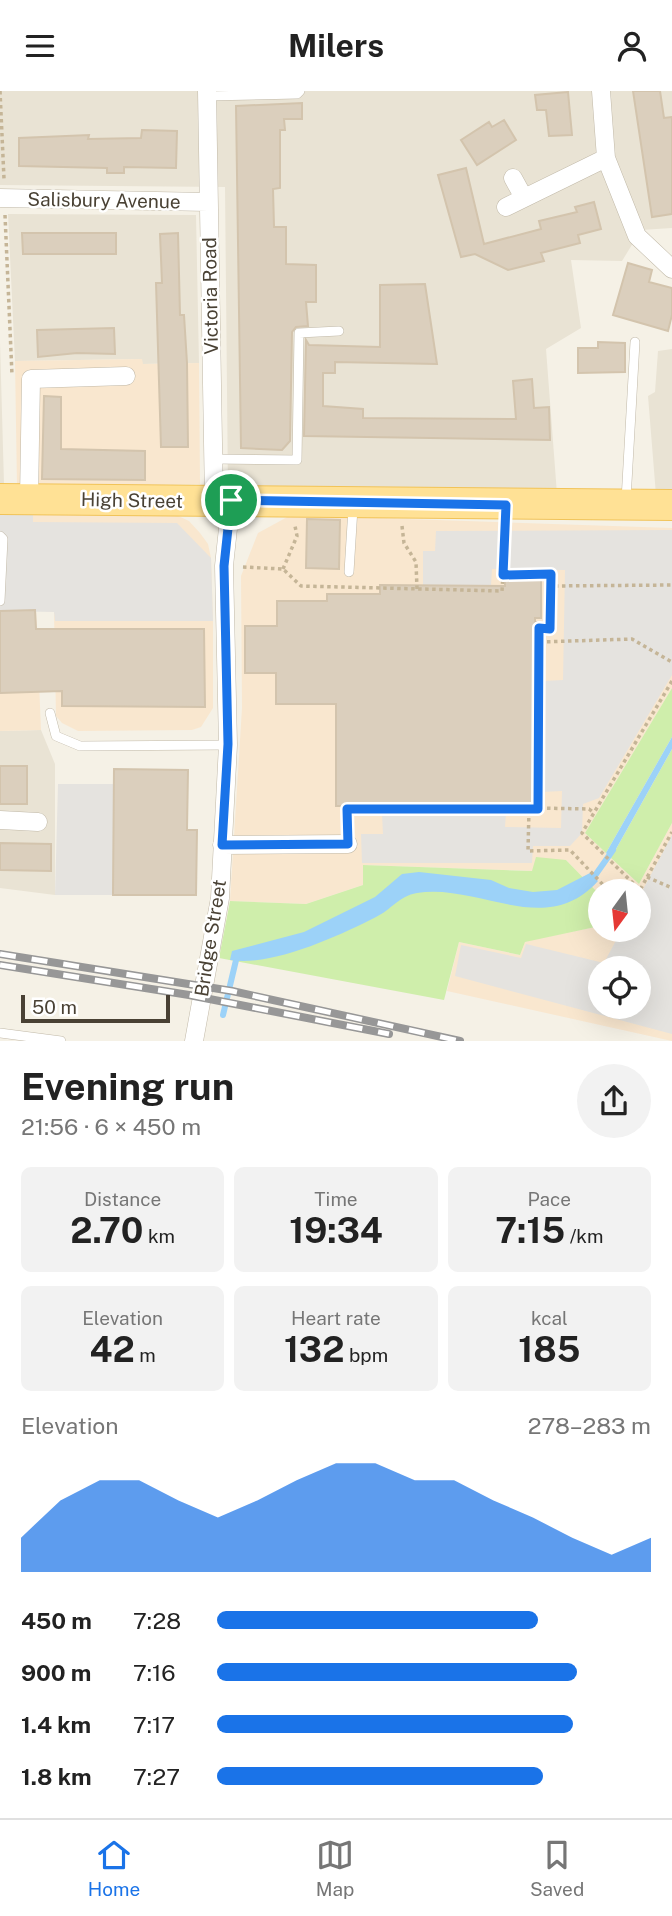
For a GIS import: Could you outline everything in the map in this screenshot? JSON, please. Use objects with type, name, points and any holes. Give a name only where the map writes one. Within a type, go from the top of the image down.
[{"type":"main road","name":"High Street","points":[[15,499],[672,505]]},
{"type":"street","points":[[601,91],[606,158],[637,236],[672,268]]},
{"type":"street","name":"Victoria Road","points":[[207,93],[214,460],[223,501]]},
{"type":"street","points":[[506,207],[606,158]]},
{"type":"street","points":[[513,178],[524,198]]},
{"type":"street","name":"Salisbury Avenue","points":[[2,198],[208,202]]},
{"type":"street","points":[[15,499],[31,379],[126,376]]},
{"type":"street","name":"Bridge Street","points":[[194,1041],[220,898],[228,744],[223,501]]},
{"type":"street","points":[[0,820],[38,822]]},
{"type":"street","points":[[222,845],[348,844]]},
{"type":"lane","points":[[207,93],[298,94],[300,91]]},
{"type":"lane","points":[[214,460],[297,460],[299,333],[339,331]]},
{"type":"lane","points":[[613,505],[635,342]]},
{"type":"lane","points":[[349,572],[353,501]]},
{"type":"lane","points":[[0,536],[3,539],[0,601]]},
{"type":"lane","points":[[50,713],[56,736],[80,746],[228,744]]},
{"type":"lane","points":[[0,1033],[61,1041]]},
{"type":"path","points":[[0,91],[2,198],[12,381]]},
{"type":"path","points":[[283,569],[297,536],[295,522],[298,500]]},
{"type":"path","points":[[404,503],[402,537],[416,562],[417,589]]},
{"type":"path","points":[[224,566],[283,569],[301,586],[502,591],[506,505]]},
{"type":"path","points":[[503,575],[551,574],[550,629],[539,628]]},
{"type":"path","points":[[551,586],[672,585]]},
{"type":"path","points":[[535,622],[539,628],[540,642],[538,809]]},
{"type":"path","points":[[540,642],[632,639],[672,662]]},
{"type":"path","points":[[627,879],[582,833],[672,681]]},
{"type":"path","points":[[348,844],[347,809],[514,807],[589,809],[594,813]]},
{"type":"path","points":[[529,809],[528,851],[570,851],[597,879]]},
{"type":"path","points":[[672,832],[647,877],[672,888]]},
{"type":"shaded area","points":[[0,91],[672,91],[672,228],[641,230],[622,261],[571,260],[581,328],[546,349],[557,494],[228,490],[225,187],[0,185]]},
{"type":"shaded area","points":[[8,214],[196,215],[199,363],[142,364],[142,359],[15,361]]},
{"type":"shaded area","points":[[0,342],[4,484],[0,484]]},
{"type":"shaded area","points":[[672,349],[672,495],[656,495],[648,396],[655,392],[658,351]]},
{"type":"shaded area","points":[[142,359],[143,364],[199,363],[200,484],[17,487],[15,361]]},
{"type":"shaded area","points":[[33,513],[33,522],[177,523],[211,558],[213,621],[55,621],[54,612],[0,611],[0,514]]},
{"type":"shaded area","points":[[0,514],[174,514],[189,521],[208,544],[211,558],[213,708],[201,727],[192,730],[78,731],[62,723],[56,716],[54,612],[36,610],[41,730],[0,731]]},
{"type":"shaded area","points":[[291,515],[672,528],[672,688],[585,833],[634,879],[588,879],[588,883],[566,860],[533,871],[363,865],[363,885],[306,904],[230,901],[242,708],[241,576],[258,533]]},
{"type":"shaded area","points":[[672,530],[672,675],[599,798],[583,804],[582,833],[570,846],[533,846],[532,863],[362,863],[361,834],[383,834],[382,814],[506,813],[505,827],[561,828],[562,791],[542,792],[543,681],[563,680],[565,570],[492,569],[491,585],[423,585],[423,551],[435,551],[436,531]]},
{"type":"shaded area","points":[[41,730],[55,764],[55,895],[0,888],[0,731]]},
{"type":"shaded area","points":[[58,784],[113,784],[113,895],[55,895]]},
{"type":"shaded area","points":[[672,823],[672,1041],[447,991],[459,942],[520,955],[525,942],[588,928],[588,942],[651,942],[651,879],[642,879]]},
{"type":"shaded area","points":[[672,835],[672,1034],[616,1019],[651,1019],[651,956],[608,956],[615,942],[651,942],[651,879],[649,879]]},
{"type":"shaded area","points":[[526,944],[588,959],[588,1012],[455,976],[461,945],[521,958]]},
{"type":"green space","points":[[672,688],[672,737],[606,853],[585,833]]},
{"type":"green space","points":[[672,749],[672,823],[642,879],[634,879],[611,858]]},
{"type":"green space","points":[[536,857],[566,860],[588,883],[588,929],[525,942],[520,955],[459,942],[444,1000],[219,958],[230,901],[306,904],[363,885],[363,865],[532,871]]},
{"type":"water","points":[[672,737],[672,749],[611,858],[606,853]]},
{"type":"water","points":[[419,872],[491,880],[509,888],[533,892],[557,890],[590,873],[596,879],[588,879],[588,890],[578,898],[556,906],[534,908],[464,895],[417,893],[405,897],[361,925],[324,941],[265,959],[230,960],[232,951],[304,932],[375,897],[402,874]]},
{"type":"building","points":[[633,91],[660,91],[664,118],[672,117],[672,214],[652,217]]},
{"type":"building","points":[[568,92],[572,135],[549,136],[546,110],[537,110],[535,95]]},
{"type":"building","points":[[302,103],[302,119],[284,119],[285,130],[280,130],[280,188],[273,189],[274,227],[286,227],[286,264],[316,265],[316,302],[306,302],[308,326],[296,327],[292,332],[290,441],[282,450],[241,448],[236,106]]},
{"type":"building","points":[[504,120],[516,140],[477,165],[461,140],[489,122],[492,127]]},
{"type":"building","points":[[142,130],[177,131],[176,168],[124,167],[124,173],[107,173],[107,168],[19,166],[19,138],[89,135],[88,139],[141,138]]},
{"type":"building","points":[[466,168],[484,244],[541,229],[539,221],[577,212],[575,207],[594,202],[601,229],[578,235],[580,243],[541,253],[544,261],[508,270],[475,254],[461,257],[438,175]]},
{"type":"building","points":[[22,233],[116,233],[116,254],[23,254]]},
{"type":"building","points":[[178,233],[180,315],[184,315],[187,363],[188,447],[161,447],[156,283],[162,283],[160,234]]},
{"type":"building","points":[[628,263],[652,270],[649,282],[672,288],[672,315],[668,331],[613,315]]},
{"type":"building","points":[[425,284],[437,364],[335,362],[335,373],[323,373],[323,406],[363,409],[363,418],[516,419],[513,381],[532,379],[534,408],[549,407],[550,440],[304,436],[306,340],[309,345],[380,347],[380,285]]},
{"type":"building","points":[[114,328],[115,354],[77,353],[38,357],[37,330]]},
{"type":"building","points":[[598,342],[625,343],[625,372],[578,373],[578,348],[598,348]]},
{"type":"building","points":[[44,396],[61,397],[61,449],[145,451],[145,480],[42,479]]},
{"type":"building","points":[[307,519],[340,520],[339,569],[306,568]]},
{"type":"building","points":[[505,580],[541,580],[541,618],[535,618],[535,806],[336,806],[336,704],[276,704],[276,673],[245,673],[245,626],[277,626],[277,601],[327,601],[327,594],[380,594],[380,585],[505,586]]},
{"type":"building","points":[[35,610],[36,629],[204,629],[205,707],[62,706],[62,691],[0,693],[0,611]]},
{"type":"building","points":[[0,766],[27,766],[27,804],[0,804]]},
{"type":"building","points":[[114,769],[188,770],[187,830],[197,830],[196,895],[113,895]]},
{"type":"building","points":[[0,843],[51,844],[51,871],[0,870]]},
{"type":"waterway","points":[[593,879],[613,850]]},
{"type":"waterway","points":[[223,1015],[237,956]]},
{"type":"railway","points":[[0,954],[232,991],[460,1041]]},
{"type":"railway","points":[[0,965],[189,995],[389,1034]]},
{"type":"route","points":[[231,500],[506,505],[503,575],[551,574],[550,629],[539,628],[538,809],[347,809],[348,844],[222,845],[228,744],[224,566],[231,500]]}]
